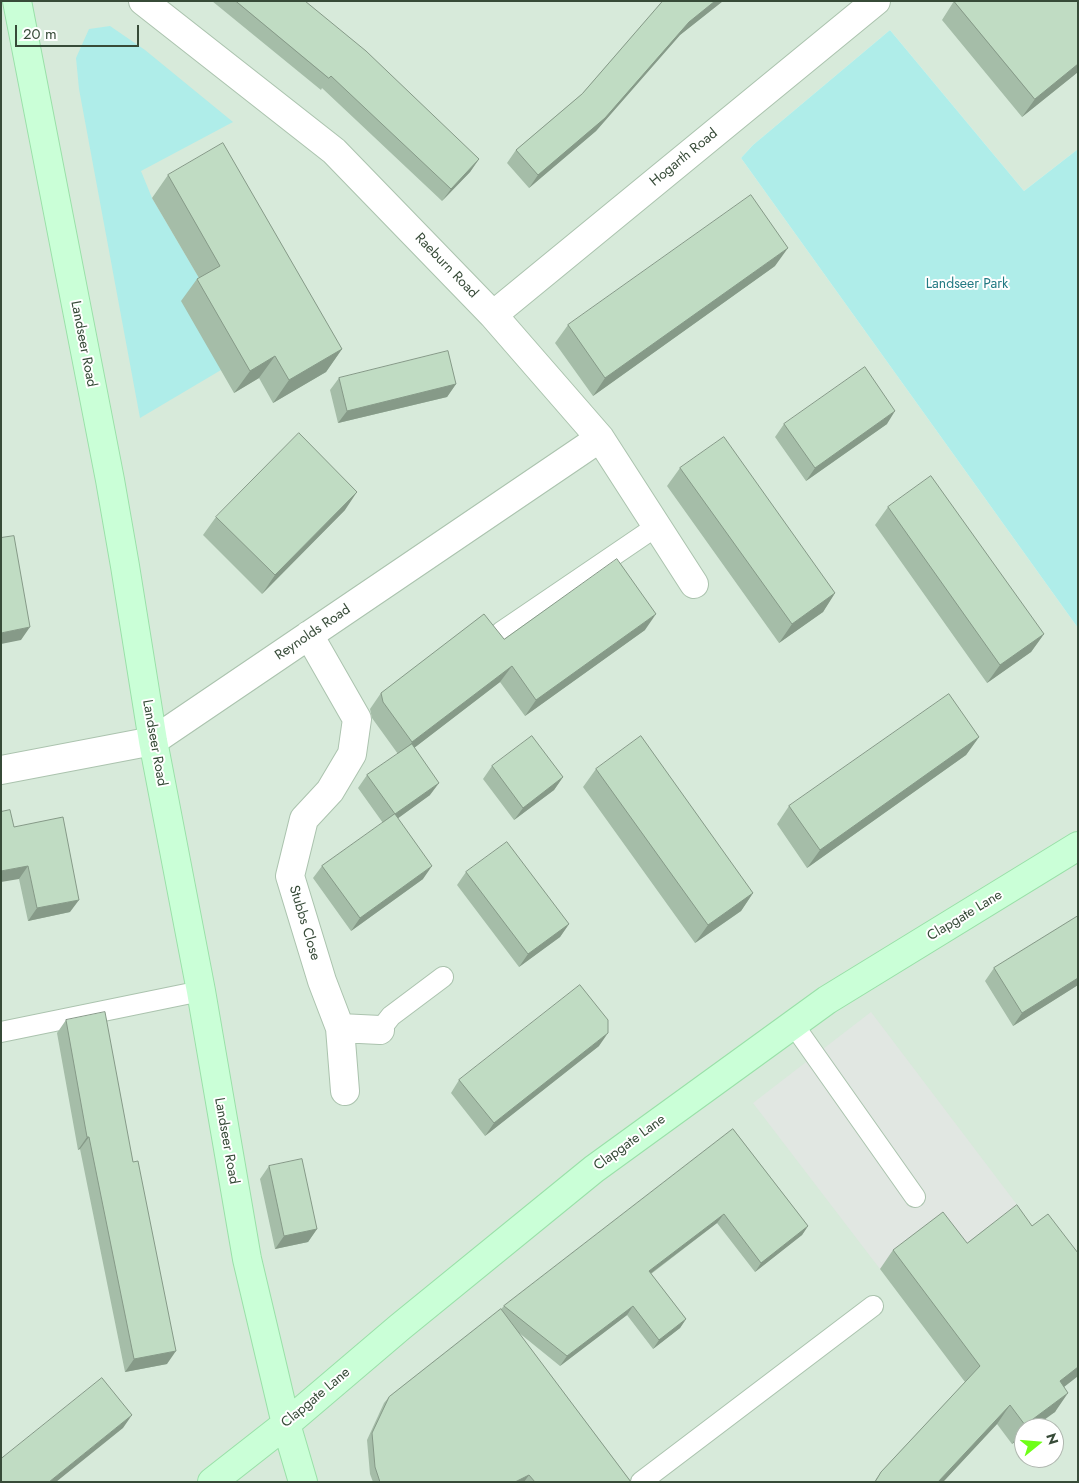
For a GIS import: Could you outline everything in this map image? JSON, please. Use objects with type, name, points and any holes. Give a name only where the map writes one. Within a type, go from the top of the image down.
[{"type":"street","name":"Landseer Road","points":[[16,1],[110,480],[153,741],[201,991],[247,1259],[286,1424],[303,1482]]},
{"type":"street","name":"Raeburn Road","points":[[143,1],[334,151],[493,315],[600,438],[694,584]]},
{"type":"street","name":"Hogarth Road","points":[[493,315],[876,1]]},
{"type":"street","name":"Reynolds Road","points":[[1,770],[153,741],[600,438]]},
{"type":"street","name":"Stubbs Close","points":[[309,635],[357,719],[352,754],[330,791],[304,819],[290,876],[322,981],[340,1028],[345,1091]]},
{"type":"street","name":"Clapgate Lane","points":[[212,1482],[286,1424],[594,1169],[827,1000],[1078,846]]},
{"type":"street","points":[[340,1028],[380,1030]]},
{"type":"lane","points":[[500,632],[657,526]]},
{"type":"lane","points":[[380,1030],[391,1016],[443,977]]},
{"type":"lane","points":[[1,1032],[201,991]]},
{"type":"lane","points":[[793,1024],[915,1197]]},
{"type":"lane","points":[[641,1482],[873,1306]]},
{"type":"shaded area","points":[[1,1],[1078,1],[1078,149],[1024,191],[890,30],[753,145],[741,158],[1078,628],[1078,1482],[1,1482]]},
{"type":"shaded area","points":[[871,1012],[1021,1210],[954,1261],[930,1231],[880,1269],[753,1103]]},
{"type":"green space","points":[[110,26],[145,50],[233,122],[141,171],[152,198],[205,288],[221,370],[140,418],[79,89],[76,58],[89,29]]},
{"type":"green space","name":"Landseer Park","points":[[890,30],[1024,191],[1078,149],[1078,628],[741,158],[753,145]]},
{"type":"building","points":[[236,1],[305,1],[366,51],[479,159],[451,189],[331,76],[329,78]]},
{"type":"building","points":[[663,1],[715,1],[689,22],[605,118],[538,175],[516,150],[582,94]]},
{"type":"building","points":[[954,1],[1078,1],[1078,64],[1035,99]]},
{"type":"building","points":[[223,143],[342,349],[289,380],[275,356],[250,371],[197,279],[220,266],[168,175]]},
{"type":"building","points":[[751,195],[788,248],[605,378],[568,325]]},
{"type":"building","points":[[448,351],[456,384],[347,411],[339,378]]},
{"type":"building","points":[[865,367],[895,411],[815,468],[784,424]]},
{"type":"building","points":[[299,433],[357,492],[275,575],[216,517]]},
{"type":"building","points":[[724,437],[835,593],[792,624],[680,468]]},
{"type":"building","points":[[931,476],[1044,634],[1000,665],[888,507]]},
{"type":"building","points":[[14,536],[30,627],[1,633],[1,538]]},
{"type":"building","points":[[617,559],[656,614],[536,700],[512,666],[412,742],[383,702],[381,693],[484,614],[504,639]]},
{"type":"building","points":[[949,694],[979,737],[820,850],[789,806]]},
{"type":"building","points":[[532,736],[563,777],[523,808],[492,766]]},
{"type":"building","points":[[641,736],[753,893],[708,925],[596,769]]},
{"type":"building","points":[[412,744],[439,783],[395,814],[367,775]]},
{"type":"building","points":[[10,810],[14,827],[63,817],[79,900],[37,908],[28,866],[1,871],[1,812]]},
{"type":"building","points":[[395,814],[432,866],[360,918],[322,866]]},
{"type":"building","points":[[507,842],[569,924],[528,954],[466,872]]},
{"type":"building","points":[[1078,916],[1078,978],[1022,1013],[994,968]]},
{"type":"building","points":[[580,985],[608,1020],[608,1033],[494,1123],[459,1080]]},
{"type":"building","points":[[105,1012],[133,1162],[138,1161],[176,1351],[134,1359],[89,1137],[87,1137],[66,1020]]},
{"type":"building","points":[[733,1129],[808,1226],[761,1263],[724,1214],[649,1271],[686,1319],[659,1340],[633,1306],[567,1356],[504,1306]]},
{"type":"building","points":[[302,1159],[317,1229],[284,1236],[269,1166]]},
{"type":"building","points":[[1017,1205],[1032,1226],[1048,1214],[1078,1253],[1078,1367],[1060,1381],[1068,1393],[1034,1418],[1020,1418],[1010,1405],[938,1482],[875,1482],[881,1472],[980,1366],[893,1250],[943,1212],[967,1243]]},
{"type":"building","points":[[501,1309],[631,1482],[535,1482],[529,1475],[515,1482],[380,1482],[375,1467],[372,1433],[389,1397]]},
{"type":"building","points":[[102,1378],[132,1415],[49,1482],[1,1482],[1,1459]]}]
